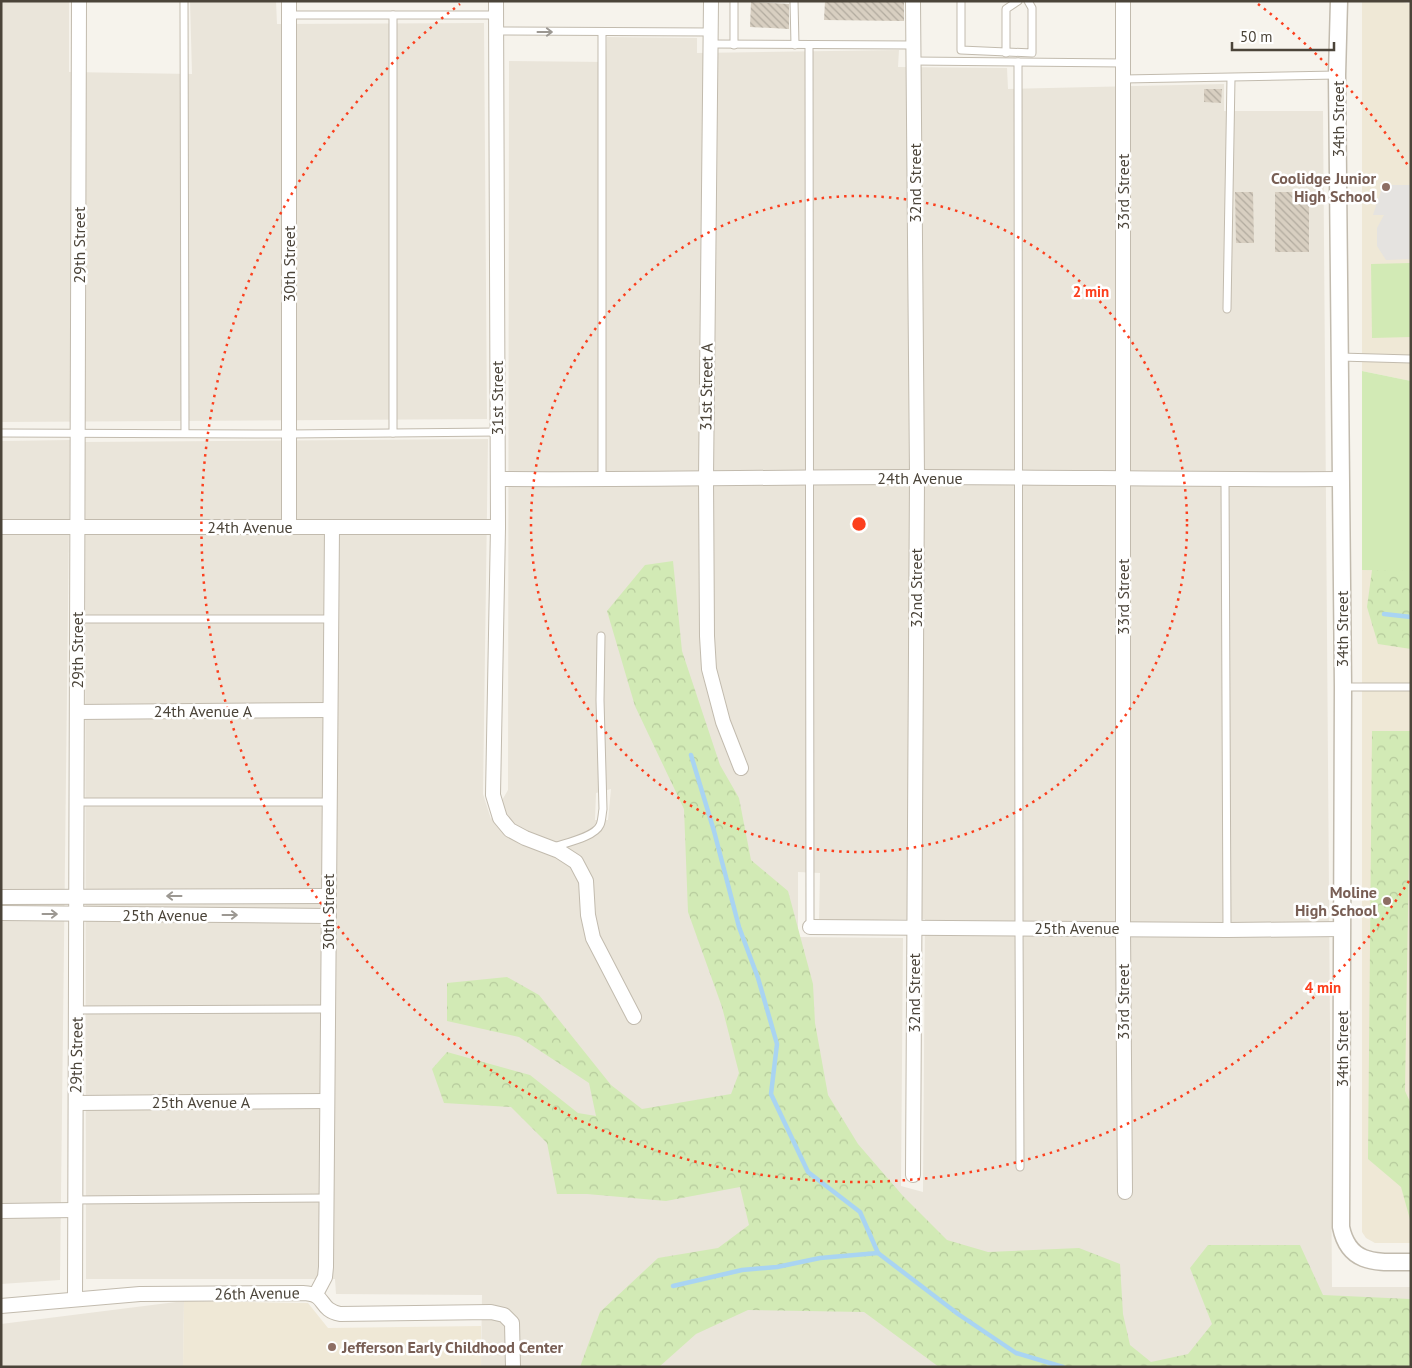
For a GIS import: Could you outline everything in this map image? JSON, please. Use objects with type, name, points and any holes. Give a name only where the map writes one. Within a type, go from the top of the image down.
[{"type":"street","name":"29th Street","points":[[75,1300],[80,1]]},
{"type":"street","name":"31st Street A","points":[[711,1],[706,478],[707,636],[709,669],[723,722],[741,768]]},
{"type":"street","name":"32nd Street","points":[[913,1],[917,477],[913,1175]]},
{"type":"street","name":"33rd Street","points":[[1123,1],[1123,929],[1125,1192]]},
{"type":"street","name":"34th Street","points":[[1339,1],[1343,687],[1341,1227],[1344,1240],[1349,1248],[1364,1258],[1376,1261],[1411,1262]]},
{"type":"street","name":"30th Street","points":[[289,8],[289,526]]},
{"type":"street","name":"31st Street","points":[[496,8],[498,527],[493,795],[500,818],[510,830],[551,848],[576,862],[586,881],[588,915],[593,938],[634,1017]]},
{"type":"street","name":"24th Avenue","points":[[498,479],[917,477],[1225,480],[1341,479]]},
{"type":"street","name":"24th Avenue","points":[[1,527],[498,527]]},
{"type":"street","name":"30th Street","points":[[316,1294],[325,1277],[326,1267],[329,710],[332,527]]},
{"type":"street","name":"24th Avenue A","points":[[77,712],[329,710]]},
{"type":"street","name":"25th Avenue","points":[[1,897],[328,896]]},
{"type":"street","name":"25th Avenue","points":[[1,913],[328,916]]},
{"type":"street","name":"25th Avenue","points":[[810,927],[1343,929]]},
{"type":"street","name":"25th Avenue A","points":[[76,1103],[326,1101]]},
{"type":"street","points":[[1,1211],[75,1205]]},
{"type":"street","name":"26th Avenue","points":[[1,1306],[148,1294],[302,1293],[316,1294],[327,1310],[340,1314],[491,1312],[504,1315],[512,1323],[513,1367]]},
{"type":"lane","points":[[184,1],[185,433]]},
{"type":"lane","points":[[734,1],[734,45]]},
{"type":"lane","points":[[794,1],[795,45]]},
{"type":"lane","points":[[961,1],[961,50],[1032,53],[1032,8],[1028,1]]},
{"type":"lane","points":[[1006,53],[1006,9],[1018,1]]},
{"type":"lane","points":[[289,8],[393,15],[496,8]]},
{"type":"lane","points":[[393,15],[394,433]]},
{"type":"lane","points":[[496,32],[602,32],[710,38],[734,45],[913,45]]},
{"type":"lane","points":[[602,32],[602,480]]},
{"type":"lane","points":[[809,45],[810,927]]},
{"type":"lane","points":[[914,61],[1124,63]]},
{"type":"lane","points":[[1018,62],[1020,478],[1018,928],[1020,1167]]},
{"type":"lane","points":[[1124,80],[1338,75]]},
{"type":"lane","points":[[1227,309],[1231,78]]},
{"type":"lane","points":[[1340,357],[1411,359]]},
{"type":"lane","points":[[1,433],[289,434],[497,432]]},
{"type":"lane","points":[[1225,480],[1227,930]]},
{"type":"lane","points":[[77,619],[330,619]]},
{"type":"lane","points":[[551,848],[585,837],[596,831],[600,826],[603,810],[600,700],[601,636]]},
{"type":"lane","points":[[1343,687],[1411,687]]},
{"type":"lane","points":[[77,802],[329,802]]},
{"type":"lane","points":[[76,1010],[328,1009]]},
{"type":"lane","points":[[75,1205],[326,1198]]},
{"type":"shaded area","points":[[1,1],[69,1],[69,72],[192,74],[190,1],[276,1],[277,24],[484,23],[487,419],[1,422]]},
{"type":"shaded area","name":"Coolidge Junior High School","points":[[1362,1],[1399,1],[1411,4],[1411,381],[1362,371]]},
{"type":"shaded area","points":[[607,37],[697,38],[697,53],[899,50],[898,67],[1007,68],[1008,89],[1224,84],[1224,111],[1323,111],[1332,1287],[1411,1287],[1411,1367],[481,1367],[482,1295],[336,1294],[335,1279],[86,1279],[85,442],[488,439],[483,794],[491,819],[508,790],[509,61],[606,62]],"holes":[[[611,789],[608,820],[595,820],[596,793]],[[798,872],[820,873],[819,921],[925,919],[923,1192],[901,1186],[903,938],[798,937]]]},
{"type":"shaded area","points":[[1383,185],[1411,185],[1411,259],[1386,260],[1377,246],[1377,228],[1384,215],[1373,215]]},
{"type":"shaded area","points":[[70,440],[60,1280],[1,1284],[1,441]]},
{"type":"shaded area","name":"Moline High School","points":[[1362,570],[1411,571],[1411,1243],[1375,1243],[1366,1238],[1362,1232]]},
{"type":"shaded area","points":[[184,1301],[183,1367],[1,1367],[1,1324]]},
{"type":"shaded area","name":"Jefferson Early Childhood Center","points":[[184,1301],[308,1303],[328,1328],[481,1326],[481,1367],[183,1367]]},
{"type":"green space","points":[[1411,263],[1411,337],[1372,338],[1371,264]]},
{"type":"green space","points":[[1362,371],[1411,381],[1411,571],[1362,570]]},
{"type":"green space","points":[[1411,539],[1411,649],[1378,644],[1367,607],[1375,548]]},
{"type":"green space","points":[[673,561],[682,651],[720,765],[739,798],[751,860],[788,891],[813,984],[815,1023],[828,1095],[858,1144],[903,1196],[947,1240],[988,1252],[1079,1248],[1120,1264],[1123,1314],[1130,1345],[1151,1362],[1188,1354],[1212,1324],[1190,1268],[1208,1245],[1300,1245],[1323,1295],[1410,1299],[1411,1367],[939,1367],[864,1312],[748,1310],[696,1334],[659,1367],[580,1367],[600,1312],[658,1258],[718,1248],[749,1225],[740,1187],[666,1201],[587,1194],[557,1194],[547,1143],[511,1107],[444,1103],[432,1069],[447,1052],[530,1075],[578,1113],[596,1116],[589,1083],[519,1037],[447,1021],[447,983],[507,977],[539,995],[611,1085],[642,1109],[731,1094],[739,1073],[722,1007],[688,912],[684,809],[635,706],[607,611],[645,565]]},
{"type":"green space","points":[[1372,731],[1411,731],[1405,1091],[1411,1104],[1411,1223],[1401,1187],[1368,1159]]},
{"type":"building","points":[[825,1],[904,1],[904,21],[824,20]]},
{"type":"building","points":[[751,2],[789,4],[789,29],[750,27]]},
{"type":"building","points":[[1204,89],[1222,89],[1221,103],[1204,102]]},
{"type":"building","points":[[1235,192],[1253,192],[1254,243],[1236,243]]},
{"type":"building","points":[[1275,192],[1309,192],[1309,252],[1275,252]]},
{"type":"waterway","points":[[1384,614],[1411,617]]},
{"type":"waterway","points":[[691,755],[714,831],[739,927],[758,978],[777,1044],[771,1094],[808,1172],[860,1212],[878,1253],[958,1314],[1016,1353],[1063,1367]]},
{"type":"waterway","points":[[673,1286],[742,1270],[777,1267],[820,1258],[878,1253]]},
{"type":"place","name":"Coolidge Junior High School","points":[[1386,187]]},
{"type":"place","name":"Moline High School","points":[[1387,901]]},
{"type":"place","name":"Jefferson Early Childhood Center","points":[[332,1347]]}]
